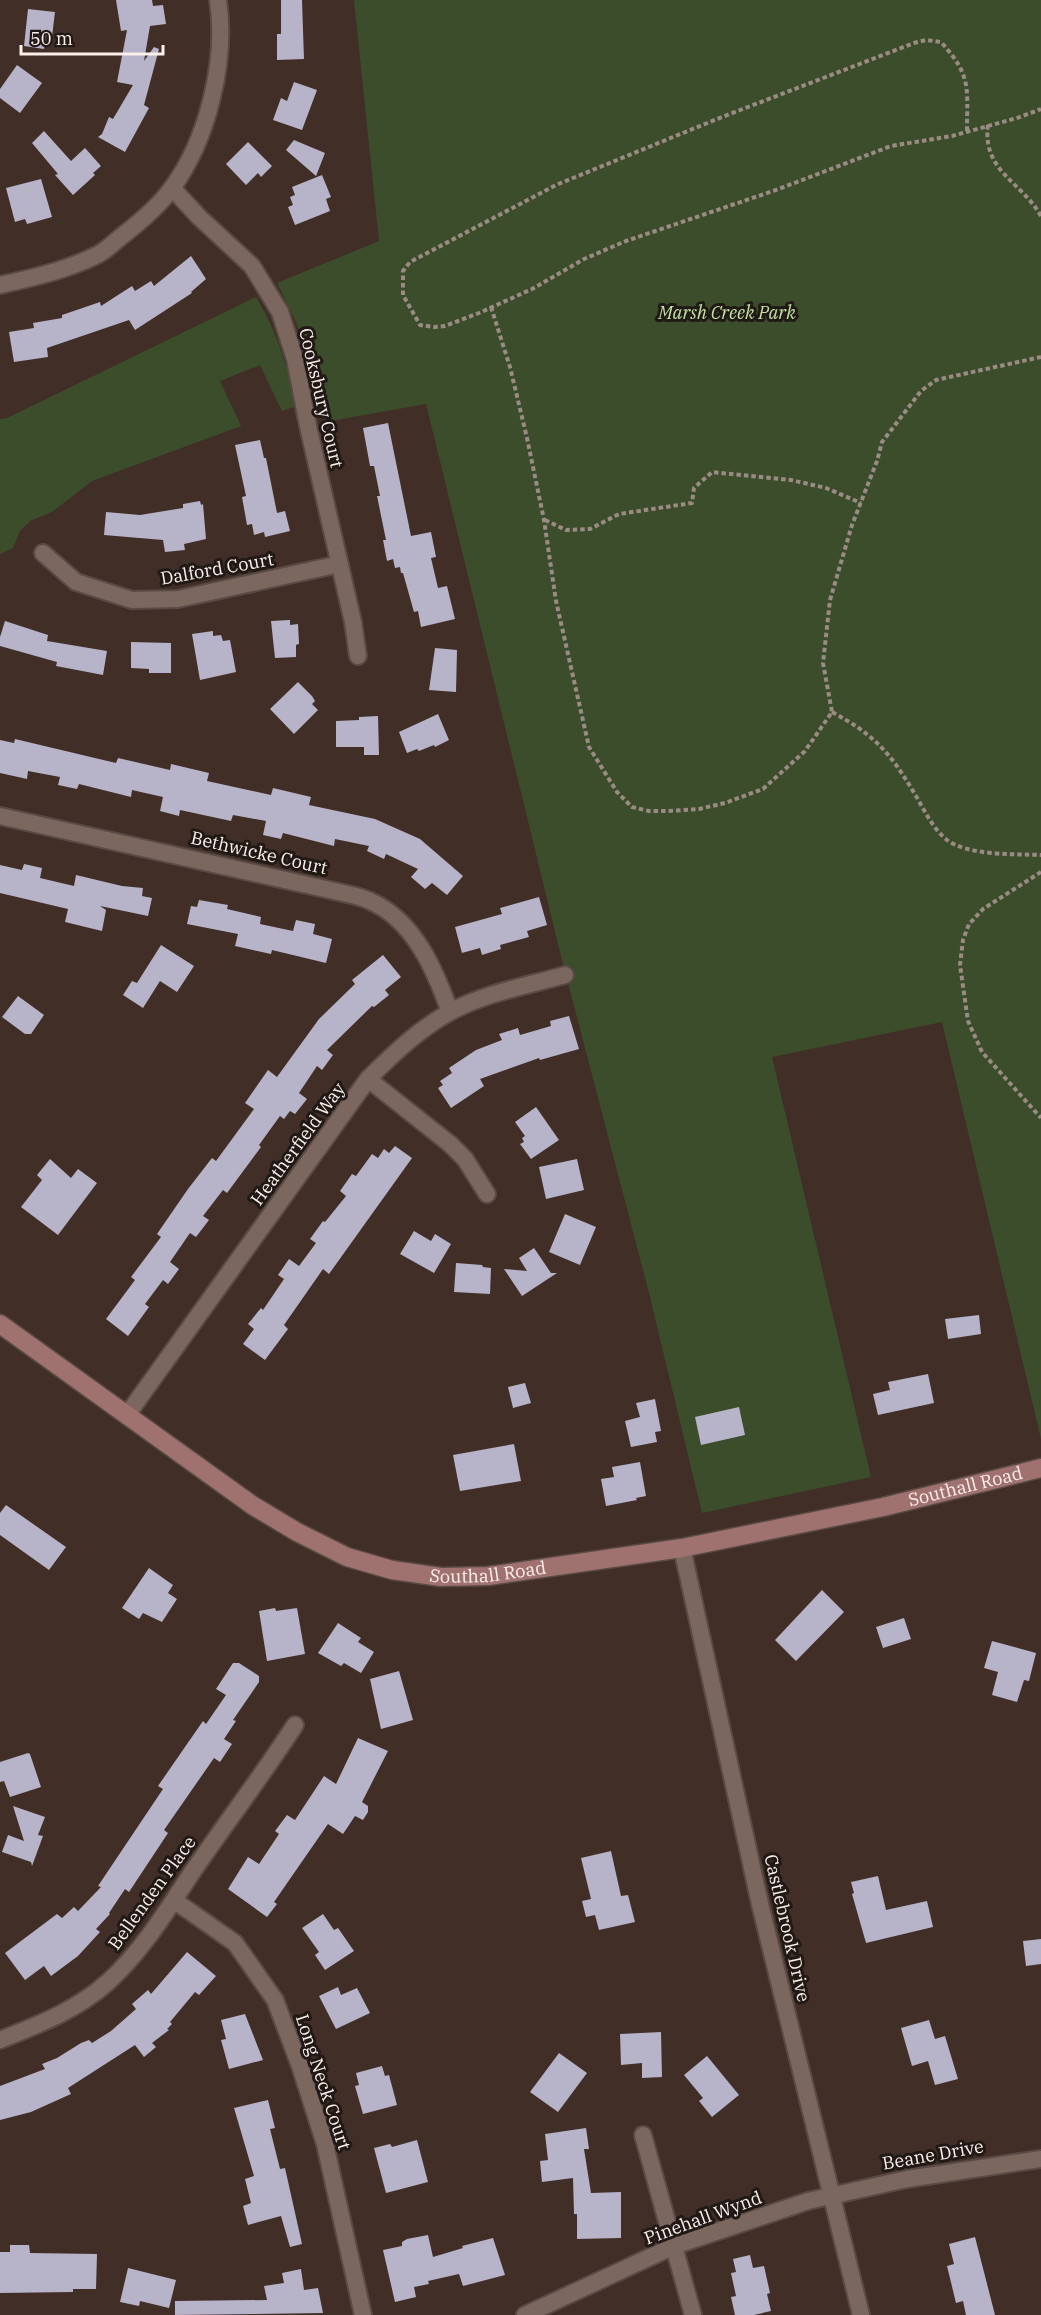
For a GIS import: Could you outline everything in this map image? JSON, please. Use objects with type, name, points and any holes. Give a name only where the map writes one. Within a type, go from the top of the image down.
[{"type":"street","points":[[0,285],[37,277],[98,255],[138,224],[172,188],[197,142],[212,99],[221,48],[218,0]]},
{"type":"street","name":"Cooksbury Court","points":[[172,188],[199,217],[252,266],[280,312],[295,359],[353,622],[358,656]]},
{"type":"street","name":"Dalford Court","points":[[42,553],[76,582],[132,600],[178,599],[340,564]]},
{"type":"street","name":"Bethwicke Court","points":[[0,816],[370,901],[391,914],[410,932],[431,964],[450,1012]]},
{"type":"street","name":"Heatherfield Way","points":[[128,1415],[368,1079],[418,1033],[450,1012],[482,998],[564,975]]},
{"type":"street","points":[[368,1079],[450,1144],[465,1159],[487,1194]]},
{"type":"street","name":"Southall Road","points":[[0,1324],[252,1505],[297,1532],[347,1557],[392,1570],[441,1577],[488,1576],[682,1548],[883,1507],[1041,1468]]},
{"type":"street","name":"Castlebrook Drive","points":[[682,1548],[760,1904],[861,2315]]},
{"type":"street","name":"Bellenden Place","points":[[0,2040],[77,2006],[108,1982],[146,1941],[295,1725]]},
{"type":"street","name":"Long Neck Court","points":[[175,1901],[235,1943],[275,2000],[300,2066],[325,2144],[363,2315]]},
{"type":"street","points":[[643,2135],[693,2315]]},
{"type":"street","name":"Beane Drive","points":[[832,2195],[907,2179],[1041,2158]]},
{"type":"street","name":"Pinehall Wynd","points":[[525,2315],[674,2246],[808,2200],[832,2195]]},
{"type":"path","points":[[967,130],[969,101],[964,73],[954,56],[941,42],[926,40],[914,43],[712,120],[543,191],[411,262],[403,271],[403,295],[420,326],[445,326],[547,282],[584,259],[626,241],[776,190],[891,146],[952,136],[1041,109]]},
{"type":"path","points":[[988,125],[988,149],[994,164],[1029,197],[1041,216]]},
{"type":"path","points":[[491,307],[510,368],[544,520],[556,601],[589,747],[618,792],[632,807],[649,811],[699,809],[763,789],[805,751],[832,712],[823,663],[830,600],[852,525],[882,442],[921,391],[936,380],[1041,357]]},
{"type":"path","points":[[544,520],[566,530],[590,529],[619,514],[692,504],[694,488],[712,472],[791,480],[826,488],[861,504]]},
{"type":"path","points":[[832,712],[857,725],[891,756],[932,823],[948,840],[974,850],[1041,855]]},
{"type":"path","points":[[1041,872],[983,909],[969,924],[963,940],[960,965],[968,1021],[982,1052],[1041,1118]]},
{"type":"green space","name":"Marsh Creek Park","points":[[354,0],[1041,0],[1041,1439],[942,1022],[772,1057],[871,1477],[702,1513],[649,1293],[561,956],[426,404],[325,422],[307,351],[277,283],[379,241]]},
{"type":"green space","points":[[256,297],[276,336],[297,406],[282,411],[260,365],[220,381],[241,426],[92,481],[52,512],[30,521],[20,531],[13,548],[0,554],[0,419],[7,418]]},
{"type":"building","points":[[116,0],[152,0],[153,6],[163,5],[166,24],[150,26],[144,61],[154,47],[159,49],[144,105],[149,108],[125,152],[98,137],[102,134],[109,117],[113,119],[133,85],[117,82],[127,30],[121,31]]},
{"type":"building","points":[[281,0],[302,0],[304,59],[277,60],[277,34],[281,34]]},
{"type":"building","points":[[28,9],[55,12],[52,37],[46,36],[44,49],[24,46]]},
{"type":"building","points":[[17,65],[42,83],[20,113],[0,98],[0,89]]},
{"type":"building","points":[[294,82],[317,90],[302,130],[273,120],[281,98],[287,101]]},
{"type":"building","points":[[44,131],[71,161],[85,148],[101,166],[93,173],[95,175],[73,195],[32,143]]},
{"type":"building","points":[[294,140],[325,153],[316,176],[286,150]]},
{"type":"building","points":[[248,142],[272,166],[261,177],[258,173],[246,185],[226,164]]},
{"type":"building","points":[[322,175],[331,197],[326,199],[330,211],[295,225],[288,207],[293,205],[290,197],[295,195],[292,187]]},
{"type":"building","points":[[41,179],[52,217],[27,224],[25,219],[15,222],[6,188]]},
{"type":"building","points":[[191,256],[206,279],[192,293],[135,330],[129,320],[47,348],[48,357],[14,362],[9,332],[34,328],[33,323],[62,318],[62,315],[100,302],[101,306],[132,286],[135,291],[151,281],[154,286]]},
{"type":"building","points":[[388,423],[411,536],[431,532],[436,557],[431,558],[438,588],[447,586],[455,619],[421,627],[418,611],[414,612],[400,567],[395,568],[393,559],[387,561],[383,540],[386,540],[377,496],[380,496],[374,466],[370,466],[363,428]]},
{"type":"building","points":[[260,440],[277,513],[285,511],[290,531],[265,537],[264,532],[254,535],[252,524],[247,525],[242,497],[246,496],[235,445]]},
{"type":"building","points":[[200,501],[201,505],[203,504],[206,539],[184,544],[185,550],[165,552],[163,540],[104,535],[106,512],[140,515],[183,508],[183,504]]},
{"type":"building","points":[[290,620],[290,625],[298,624],[299,644],[296,645],[296,657],[275,658],[271,621]]},
{"type":"building","points":[[5,621],[48,635],[47,641],[107,651],[103,675],[56,666],[57,662],[0,646]]},
{"type":"building","points":[[213,631],[213,636],[221,635],[223,641],[230,640],[236,672],[200,680],[192,634]]},
{"type":"building","points":[[131,642],[171,643],[171,673],[149,673],[149,669],[131,668]]},
{"type":"building","points":[[435,648],[457,650],[456,692],[429,690]]},
{"type":"building","points":[[298,682],[312,696],[315,701],[312,704],[318,710],[294,734],[270,709]]},
{"type":"building","points":[[438,714],[449,740],[435,747],[434,745],[407,753],[399,732]]},
{"type":"building","points":[[378,716],[379,755],[364,755],[364,747],[336,747],[336,721]]},
{"type":"building","points":[[15,739],[116,763],[118,758],[170,770],[171,764],[209,773],[207,781],[271,795],[273,788],[311,797],[309,805],[375,819],[420,839],[463,876],[447,895],[432,883],[425,889],[411,877],[418,869],[386,854],[384,859],[367,851],[369,846],[335,839],[334,846],[283,833],[281,839],[263,835],[266,821],[233,815],[231,821],[180,810],[179,816],[160,811],[163,797],[132,790],[131,797],[79,784],[77,789],[58,785],[60,777],[28,771],[27,779],[0,773],[0,740],[14,743]]},
{"type":"building","points":[[24,864],[42,868],[40,878],[74,886],[76,875],[122,886],[143,888],[142,896],[152,898],[148,916],[100,906],[106,910],[102,931],[65,922],[68,909],[0,893],[0,865],[22,870]]},
{"type":"building","points":[[539,897],[547,925],[527,931],[529,937],[500,945],[501,949],[482,955],[480,948],[462,953],[455,927],[502,914],[500,908]]},
{"type":"building","points":[[199,900],[228,905],[227,909],[261,917],[260,924],[293,931],[296,920],[315,924],[313,934],[332,939],[326,963],[272,950],[271,954],[235,946],[238,934],[187,924],[191,906],[197,907]]},
{"type":"building","points":[[161,945],[194,966],[177,992],[160,981],[143,1008],[123,995],[132,981],[137,983]]},
{"type":"building","points":[[383,955],[401,977],[385,990],[389,995],[374,1007],[372,1006],[327,1050],[333,1055],[322,1070],[317,1066],[299,1093],[307,1099],[295,1114],[290,1111],[284,1119],[280,1116],[259,1145],[261,1147],[227,1193],[223,1190],[203,1216],[209,1220],[196,1237],[190,1233],[170,1262],[179,1269],[168,1284],[163,1280],[145,1304],[149,1307],[128,1336],[106,1319],[135,1280],[131,1277],[161,1237],[157,1234],[212,1158],[216,1161],[254,1109],[245,1103],[268,1070],[277,1077],[319,1019],[355,984],[352,980]]},
{"type":"building","points":[[18,996],[44,1015],[31,1034],[25,1034],[2,1017]]},
{"type":"building","points":[[569,1016],[579,1049],[540,1060],[539,1058],[480,1079],[484,1086],[451,1108],[438,1088],[443,1085],[440,1081],[452,1073],[449,1068],[476,1050],[502,1040],[499,1034],[518,1028],[520,1035],[551,1026],[550,1021]]},
{"type":"building","points":[[536,1107],[559,1140],[531,1159],[520,1144],[524,1142],[522,1138],[525,1136],[515,1122]]},
{"type":"building","points":[[395,1146],[412,1158],[329,1274],[323,1269],[284,1325],[288,1329],[265,1360],[243,1344],[254,1329],[248,1324],[261,1308],[263,1310],[284,1279],[278,1275],[289,1259],[299,1266],[316,1243],[310,1239],[346,1196],[340,1191],[352,1174],[356,1176],[372,1154],[378,1158],[384,1149],[389,1153]]},
{"type":"building","points":[[50,1159],[71,1178],[78,1169],[97,1183],[58,1235],[21,1207],[42,1180],[37,1175]]},
{"type":"building","points":[[577,1159],[584,1190],[546,1199],[539,1167]]},
{"type":"building","points":[[565,1214],[596,1227],[580,1265],[549,1252]]},
{"type":"building","points":[[414,1231],[431,1241],[435,1234],[451,1244],[434,1273],[400,1254]]},
{"type":"building","points":[[534,1248],[551,1273],[557,1273],[522,1296],[504,1269],[527,1271],[519,1258]]},
{"type":"building","points":[[456,1263],[491,1268],[490,1294],[454,1292]]},
{"type":"building","points":[[979,1315],[981,1334],[948,1339],[945,1319]]},
{"type":"building","points":[[928,1374],[934,1403],[878,1415],[873,1394],[890,1390],[888,1382]]},
{"type":"building","points":[[525,1383],[531,1403],[513,1408],[508,1387]]},
{"type":"building","points":[[655,1399],[661,1431],[655,1432],[657,1442],[631,1447],[625,1421],[640,1417],[636,1403]]},
{"type":"building","points":[[739,1407],[745,1435],[701,1445],[695,1417]]},
{"type":"building","points":[[514,1444],[521,1481],[460,1491],[453,1455]]},
{"type":"building","points":[[640,1462],[646,1496],[606,1506],[601,1479],[614,1477],[612,1467]]},
{"type":"building","points":[[6,1505],[66,1547],[49,1570],[0,1535],[0,1513]]},
{"type":"building","points":[[149,1568],[173,1585],[168,1593],[177,1599],[162,1622],[143,1613],[139,1619],[122,1608]]},
{"type":"building","points":[[822,1590],[844,1612],[796,1661],[775,1640]]},
{"type":"building","points":[[275,1608],[276,1611],[297,1608],[305,1654],[267,1661],[259,1611]]},
{"type":"building","points":[[904,1618],[911,1639],[883,1648],[876,1627]]},
{"type":"building","points":[[338,1623],[361,1638],[358,1642],[374,1652],[361,1673],[344,1663],[341,1666],[318,1653]]},
{"type":"building","points":[[992,1641],[1036,1653],[1029,1681],[1024,1680],[1017,1702],[992,1695],[998,1672],[984,1668]]},
{"type":"building","points":[[233,1663],[239,1663],[259,1676],[259,1682],[233,1720],[236,1721],[224,1739],[232,1744],[220,1762],[214,1758],[164,1830],[168,1833],[129,1892],[125,1889],[110,1914],[96,1929],[100,1932],[78,1956],[51,1976],[44,1966],[25,1980],[5,1953],[57,1914],[62,1918],[74,1907],[78,1911],[101,1887],[98,1886],[163,1789],[158,1786],[203,1721],[206,1724],[226,1695],[216,1689]]},
{"type":"building","points":[[399,1671],[413,1720],[381,1729],[370,1679]]},
{"type":"building","points":[[358,1738],[388,1751],[362,1802],[368,1806],[368,1812],[363,1820],[355,1816],[343,1834],[328,1824],[274,1902],[277,1904],[267,1917],[228,1889],[248,1857],[259,1864],[279,1834],[275,1831],[287,1815],[295,1820],[324,1776],[336,1784]]},
{"type":"building","points":[[28,1753],[41,1787],[10,1797],[4,1781],[0,1782],[0,1762]]},
{"type":"building","points":[[13,1806],[45,1817],[38,1835],[43,1836],[32,1866],[31,1862],[2,1852],[8,1835],[24,1841]]},
{"type":"building","points":[[611,1851],[621,1896],[628,1895],[635,1922],[599,1930],[595,1915],[586,1917],[582,1901],[591,1899],[581,1858]]},
{"type":"building","points":[[878,1876],[886,1910],[927,1901],[933,1927],[866,1943],[852,1894],[854,1893],[851,1882]]},
{"type":"building","points":[[323,1914],[334,1930],[338,1928],[354,1951],[325,1970],[315,1955],[319,1952],[302,1928]]},
{"type":"building","points":[[1041,1939],[1041,1964],[1026,1966],[1023,1941]]},
{"type":"building","points":[[187,1952],[216,1976],[199,1995],[195,1992],[170,2022],[172,2024],[167,2029],[169,2030],[152,2043],[156,2047],[144,2057],[135,2045],[68,2088],[71,2094],[31,2112],[0,2120],[0,2086],[45,2069],[42,2064],[57,2058],[81,2043],[89,2040],[92,2043],[111,2031],[136,2009],[132,2004],[148,1990],[151,1994]]},
{"type":"building","points":[[338,1987],[341,1995],[357,1988],[370,2013],[336,2029],[319,1996]]},
{"type":"building","points":[[245,2014],[263,2060],[229,2069],[221,2040],[226,2039],[221,2020]]},
{"type":"building","points":[[929,2020],[935,2039],[945,2036],[958,2079],[935,2085],[928,2061],[912,2066],[901,2028]]},
{"type":"building","points":[[661,2032],[662,2077],[642,2078],[642,2063],[621,2065],[620,2034]]},
{"type":"building","points":[[559,2053],[587,2073],[558,2112],[530,2092]]},
{"type":"building","points":[[707,2056],[739,2095],[712,2117],[699,2101],[703,2098],[684,2075]]},
{"type":"building","points":[[382,2066],[385,2076],[389,2075],[397,2105],[363,2114],[355,2086],[359,2085],[356,2073]]},
{"type":"building","points":[[268,2100],[275,2128],[270,2129],[280,2169],[285,2168],[302,2244],[290,2247],[281,2216],[248,2225],[243,2206],[251,2203],[245,2179],[254,2176],[234,2108]]},
{"type":"building","points":[[586,2128],[589,2149],[584,2149],[591,2193],[621,2192],[621,2238],[577,2239],[573,2178],[542,2182],[540,2161],[548,2160],[545,2134]]},
{"type":"building","points":[[417,2140],[428,2182],[386,2193],[374,2148],[390,2144],[392,2147]]},
{"type":"building","points":[[428,2235],[433,2257],[493,2238],[505,2275],[463,2286],[459,2274],[428,2281],[429,2284],[414,2287],[416,2297],[395,2302],[383,2250],[402,2246],[402,2242],[407,2239]]},
{"type":"building","points":[[975,2237],[995,2315],[966,2315],[963,2301],[956,2303],[947,2266],[954,2264],[949,2244]]},
{"type":"building","points":[[10,2245],[29,2245],[30,2253],[97,2254],[96,2289],[73,2289],[73,2292],[0,2293],[0,2252],[10,2252]]},
{"type":"building","points":[[750,2255],[753,2268],[764,2266],[771,2311],[754,2315],[735,2315],[731,2297],[736,2296],[731,2273],[736,2272],[733,2259]]},
{"type":"building","points":[[128,2268],[176,2280],[169,2308],[140,2301],[139,2306],[120,2302]]},
{"type":"building","points":[[301,2269],[304,2290],[318,2288],[323,2313],[175,2315],[175,2301],[267,2300],[264,2286],[284,2283],[282,2273]]}]
